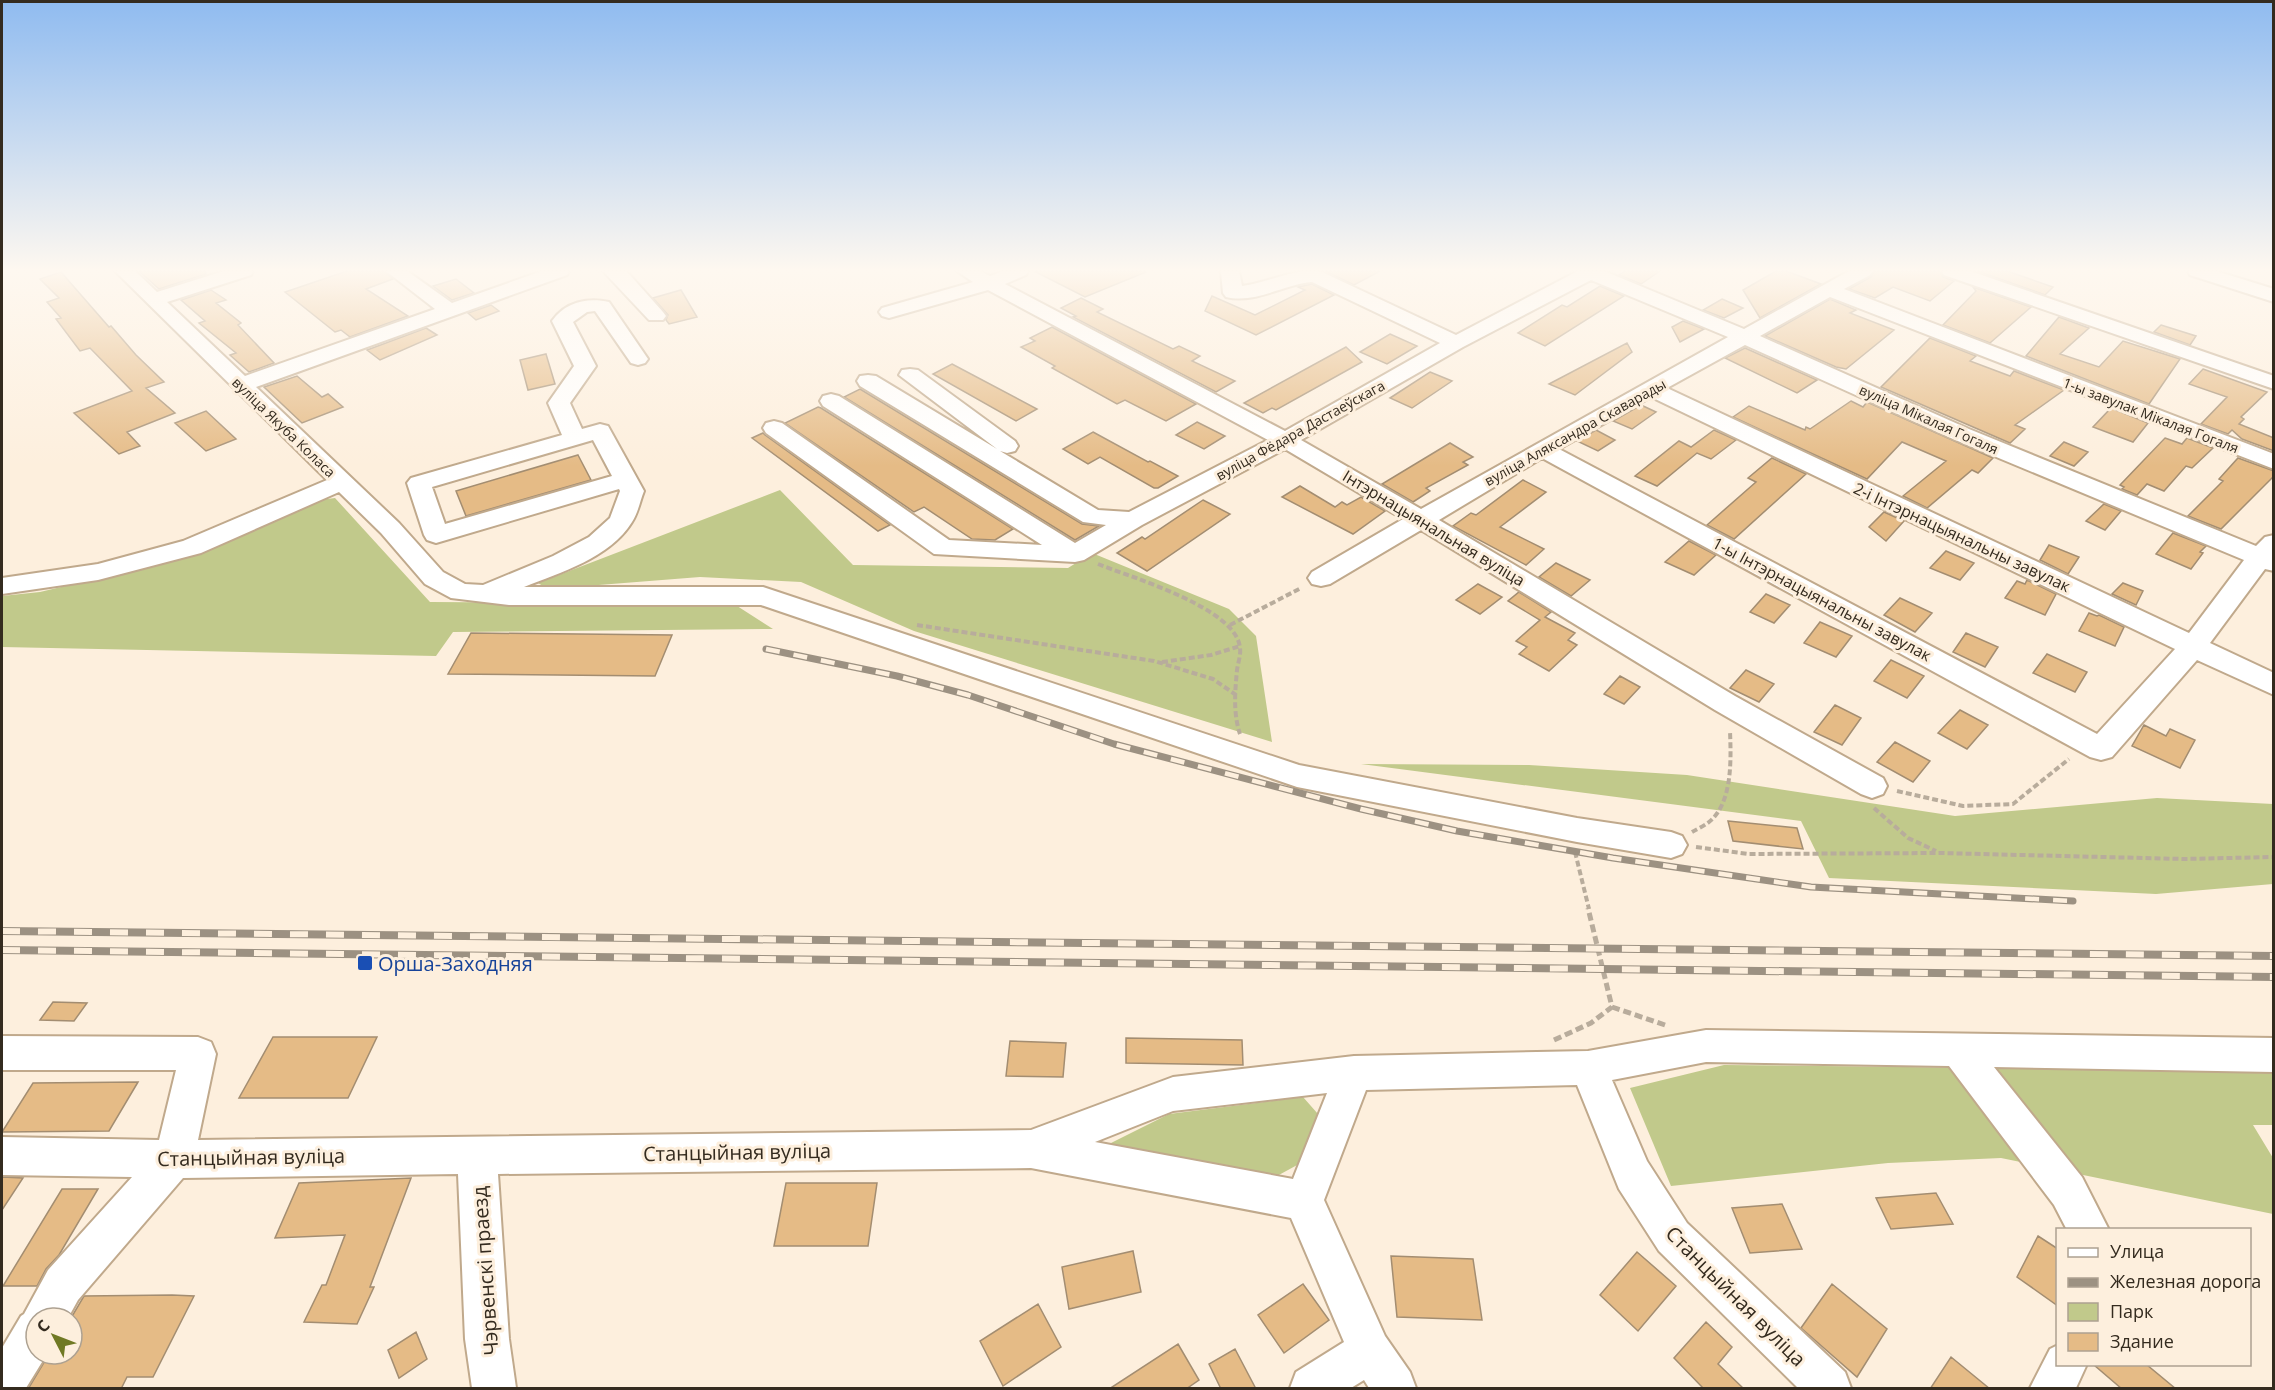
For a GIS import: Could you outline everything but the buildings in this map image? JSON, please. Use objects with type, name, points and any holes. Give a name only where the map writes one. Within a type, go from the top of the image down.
[{"type":"street","name":"вуліца Якуба Коласа","points":[[190,336],[390,528],[434,578],[460,592],[763,596],[1297,776],[1577,830],[1671,845]]},
{"type":"street","points":[[240,385],[377,336]]},
{"type":"street","points":[[570,336],[585,366],[559,403],[575,438]]},
{"type":"street","points":[[622,336],[638,359]]},
{"type":"street","name":"Інтэрнацыянальная вуліца","points":[[1087,336],[1285,440],[1422,520],[1725,703],[1872,796]]},
{"type":"street","points":[[1439,336],[1456,344]]},
{"type":"street","name":"вуліца Фёдара Дастаеўскага","points":[[1075,554],[1133,520],[1285,440],[1471,336]]},
{"type":"street","name":"вуліца Аляксандра Скаварады","points":[[1320,578],[1743,336]]},
{"type":"street","name":"вуліца Мікалая Гогаля","points":[[1743,336],[1961,434],[2269,554]]},
{"type":"street","name":"1-ы завулак Мікалая Гогаля","points":[[1947,336],[2274,462]]},
{"type":"street","points":[[2140,336],[2274,382]]},
{"type":"street","points":[[910,375],[1023,458],[1133,520]]},
{"type":"street","points":[[868,381],[1092,517],[1133,520]]},
{"type":"street","name":"2-і Інтэрнацыянальны завулак","points":[[1651,389],[2274,685]]},
{"type":"street","points":[[831,401],[1075,554]]},
{"type":"street","points":[[774,428],[943,548],[1075,554]]},
{"type":"street","points":[[483,594],[533,575],[600,540],[620,523],[632,492],[626,479],[600,431],[419,483],[436,535],[626,479]]},
{"type":"street","name":"1-ы Інтэрнацыянальны завулак","points":[[1542,449],[2101,749]]},
{"type":"street","points":[[2,586],[98,572],[192,547],[341,483]]},
{"type":"street","points":[[2101,749],[2194,646],[2269,554]]},
{"type":"street","points":[[1031,1149],[1173,1094],[1354,1073],[1588,1068],[1706,1046],[2274,1055]]},
{"type":"street","points":[[1959,1051],[2068,1191],[2089,1228]]},
{"type":"street","points":[[2,1053],[198,1054],[174,1159],[63,1285],[51,1306]]},
{"type":"street","name":"Станцыйная вуліца","points":[[1588,1068],[1633,1175],[1673,1237],[1829,1389]]},
{"type":"street","points":[[1354,1073],[1304,1201],[1370,1351],[1394,1389]]},
{"type":"street","name":"Станцыйная вуліца","points":[[2,1156],[174,1159],[1031,1149],[1304,1201]]},
{"type":"street","name":"Чэрвенскі праезд","points":[[477,1154],[487,1339],[495,1389]]},
{"type":"street","points":[[2,1389],[24,1351]]},
{"type":"street","points":[[1312,1389],[1370,1351]]},
{"type":"street","points":[[2052,1389],[2064,1366]]},
{"type":"path","points":[[1075,554],[1203,606],[1230,625],[1240,641],[1236,726],[1251,760]]},
{"type":"path","points":[[1230,625],[1320,578]]},
{"type":"path","points":[[912,624],[1160,662],[1213,679],[1236,695]]},
{"type":"path","points":[[1160,662],[1212,656],[1240,646]]},
{"type":"path","points":[[1671,845],[1710,821],[1718,810],[1730,768],[1730,730],[1725,703]]},
{"type":"path","points":[[1872,796],[1963,806],[2013,804],[2070,759],[2101,749]]},
{"type":"path","points":[[1872,796],[1908,837],[1940,853]]},
{"type":"path","points":[[1671,845],[1749,854],[1940,853],[2172,858],[2274,857]]},
{"type":"path","points":[[1581,878],[1612,1007],[1598,1018]]},
{"type":"green space","points":[[780,490],[853,565],[1068,568],[1092,553],[1229,609],[1256,636],[1272,742],[914,631],[801,582],[700,577],[548,589],[538,583]]},
{"type":"green space","points":[[335,498],[430,602],[734,604],[773,629],[453,632],[436,656],[2,647],[2,596],[40,592],[179,559],[319,500]]},
{"type":"green space","points":[[1361,764],[1529,765],[1687,775],[1955,816],[2157,798],[2273,804],[2273,884],[2156,894],[1829,878],[1801,821]]},
{"type":"green space","points":[[1724,1065],[2273,1071],[2273,1125],[2253,1125],[2273,1158],[2273,1214],[2001,1158],[1888,1163],[1671,1186],[1630,1088]]},
{"type":"green space","points":[[1303,1097],[1318,1114],[1299,1164],[1277,1176],[1101,1148],[1169,1114]]},
{"type":"railway","points":[[766,649],[897,676],[968,695],[1114,744],[1361,809],[1457,831],[1613,858],[1811,887],[2073,901]]},
{"type":"railway","points":[[2,931],[2274,956]]},
{"type":"railway","points":[[2,950],[2274,977]]},
{"type":"place","name":"Орша-Заходняя","points":[[365,963]]}]
